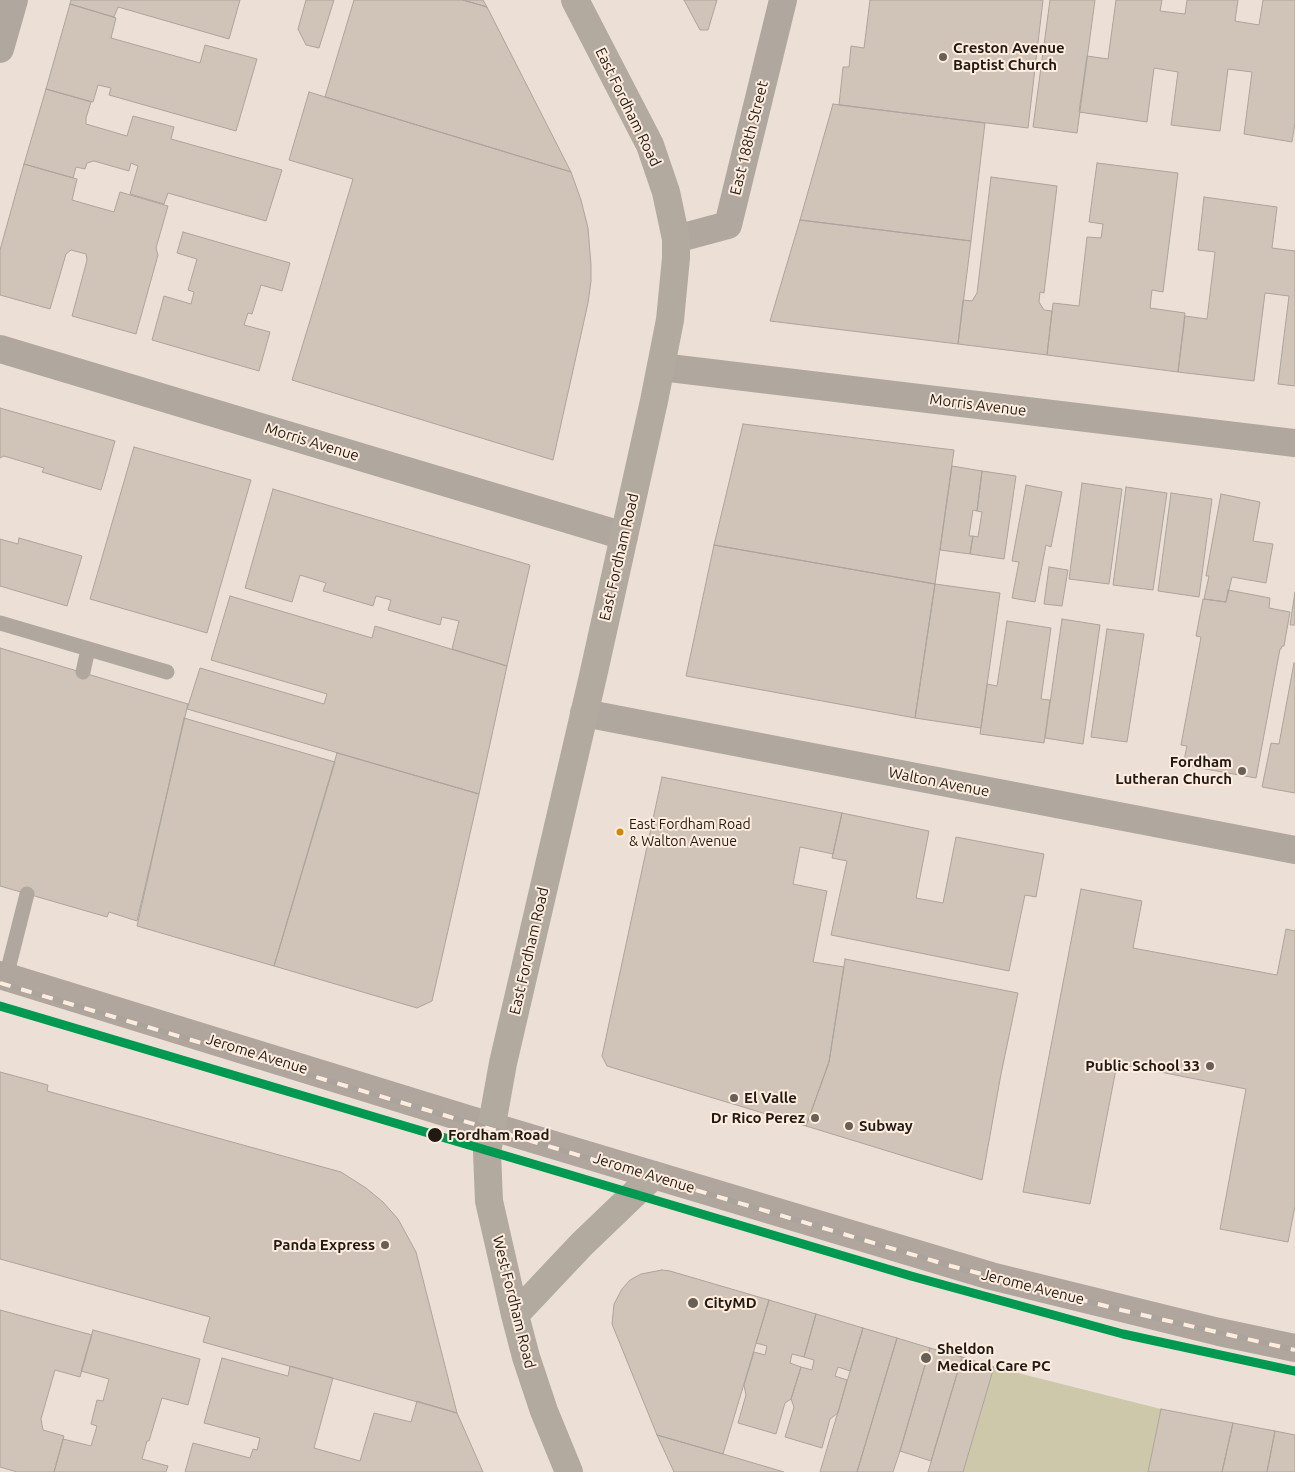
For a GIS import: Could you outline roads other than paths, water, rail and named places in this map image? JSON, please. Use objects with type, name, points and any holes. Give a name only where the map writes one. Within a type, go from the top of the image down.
[{"type":"main road","name":"East Fordham Road","points":[[490,1126],[624,536],[661,367],[675,282],[676,239],[666,192],[650,145],[575,0]]},
{"type":"main road","name":"Jerome Avenue","points":[[3,976],[654,1176],[990,1276],[1219,1332],[1295,1348]]},
{"type":"main road","name":"West Fordham Road","points":[[490,1126],[486,1152],[489,1201],[502,1262],[526,1357],[544,1411],[569,1472]]},
{"type":"main road","points":[[515,1315],[582,1244],[654,1176]]},
{"type":"street","points":[[0,49],[14,0]]},
{"type":"street","name":"East 188th Street","points":[[676,239],[728,225],[783,0]]},
{"type":"street","name":"Morris Avenue","points":[[0,349],[624,536]]},
{"type":"street","name":"Morris Avenue","points":[[661,367],[1295,443]]},
{"type":"street","name":"Walton Avenue","points":[[584,713],[1295,850]]},
{"type":"lane","points":[[0,623],[167,672]]},
{"type":"lane","points":[[83,672],[88,649]]},
{"type":"lane","points":[[3,976],[27,894]]},
{"type":"railway","points":[[0,983],[951,1266],[1121,1310],[1295,1350]]},
{"type":"place","name":"Creston Avenue Baptist Church","points":[[943,57]]},
{"type":"place","name":"Fordham Lutheran Church","points":[[1242,771]]},
{"type":"place","name":"East Fordham Road & Walton Avenue","points":[[620,832]]},
{"type":"place","name":"Public School 33","points":[[1210,1066]]},
{"type":"place","name":"El Valle","points":[[734,1098]]},
{"type":"place","name":"Dr Rico Perez","points":[[815,1118]]},
{"type":"place","name":"Subway","points":[[849,1126]]},
{"type":"place","name":"Fordham Road","points":[[435,1135]]},
{"type":"place","name":"Panda Express","points":[[385,1245]]},
{"type":"place","name":"CityMD","points":[[693,1303]]},
{"type":"place","name":"Sheldon Medical Care PC","points":[[926,1358]]}]
